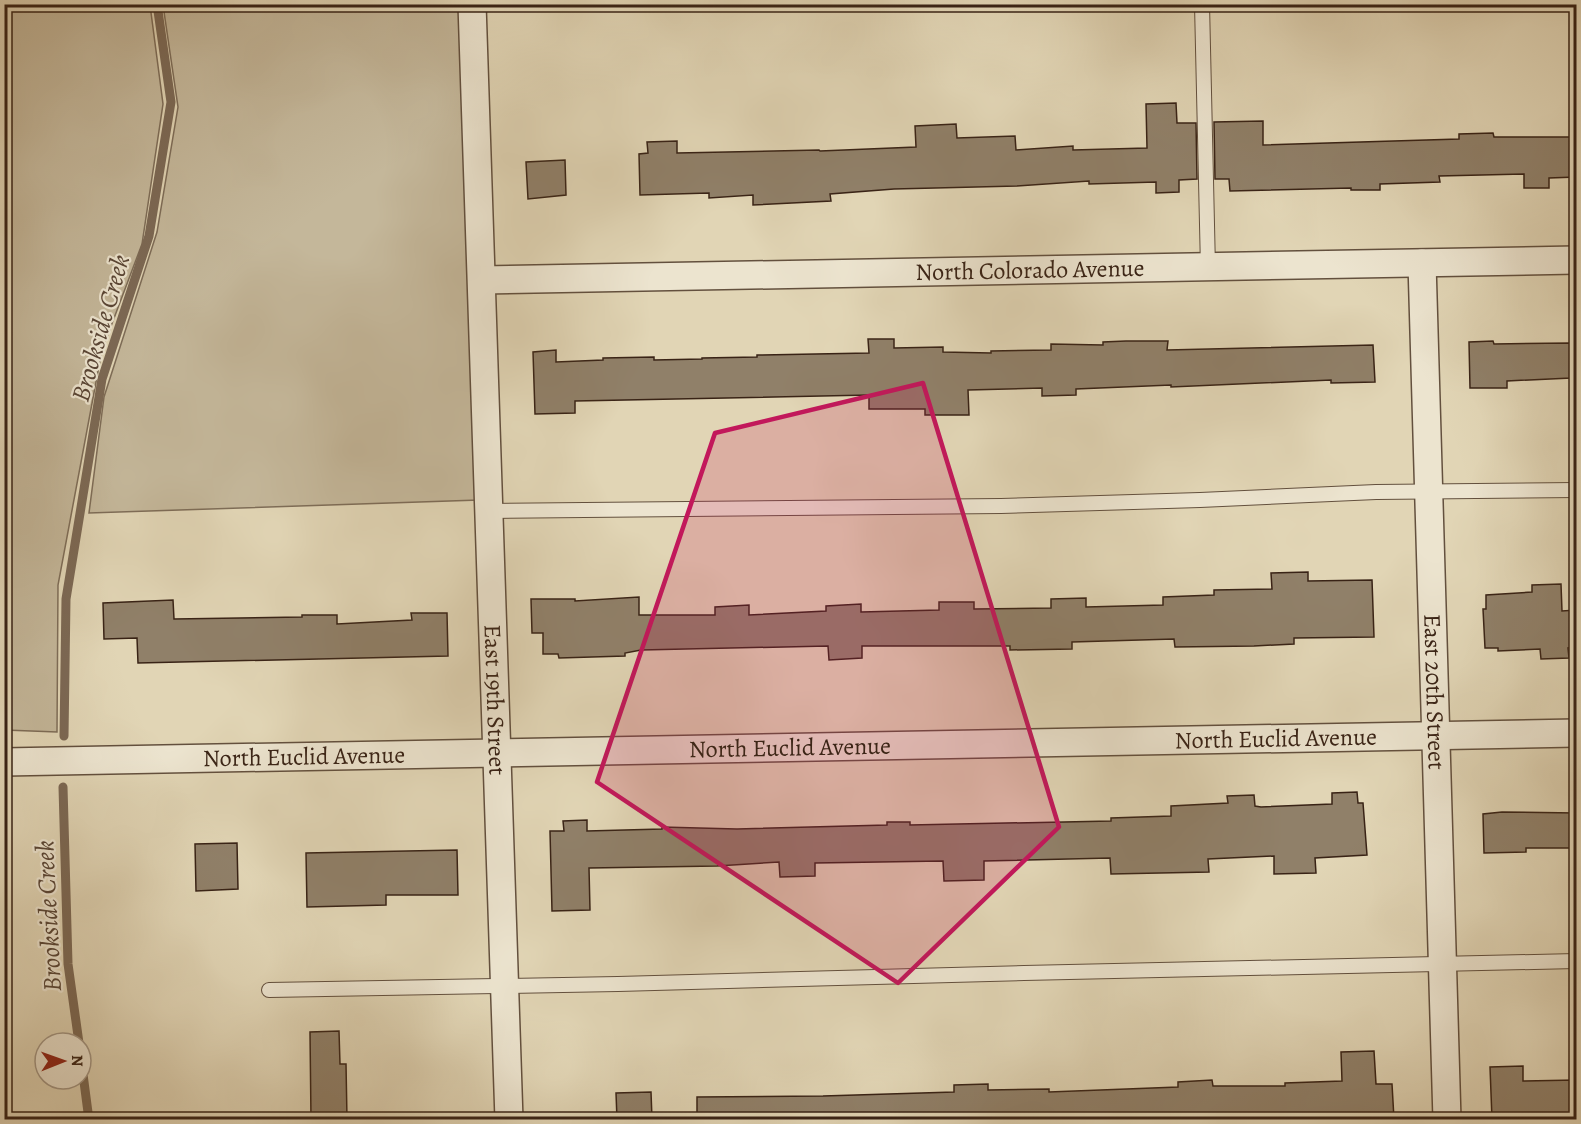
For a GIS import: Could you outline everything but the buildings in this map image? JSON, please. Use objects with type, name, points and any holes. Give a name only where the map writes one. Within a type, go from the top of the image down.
[{"type":"street","name":"East 19th Street","points":[[472,4],[509,1119]]},
{"type":"street","name":"North Colorado Avenue","points":[[482,280],[1576,260]]},
{"type":"street","name":"East 20th Street","points":[[1422,263],[1447,1119]]},
{"type":"street","name":"North Euclid Avenue","points":[[4,762],[1576,733]]},
{"type":"lane","points":[[1202,4],[1208,268]]},
{"type":"lane","points":[[489,510],[1001,506],[1429,491],[1576,490]]},
{"type":"lane","points":[[269,990],[1576,961]]},
{"type":"highlighted area","points":[[923,383],[1059,827],[898,983],[597,782],[715,433]]},
{"type":"shaded area","points":[[5,4],[150,5],[163,104],[142,244],[102,350],[58,585],[57,732],[5,730]]},
{"type":"shaded area","points":[[163,5],[465,5],[479,500],[89,513],[104,397],[157,232],[178,107]]},
{"type":"waterway","name":"Brookside Creek","points":[[64,736],[66,599],[102,379],[149,236],[171,102],[157,4]]},
{"type":"waterway","name":"Brookside Creek","points":[[63,787],[68,964],[77,1031]]},
{"type":"waterway","name":"Brookside Creek","points":[[85,1091],[89,1120]]}]
